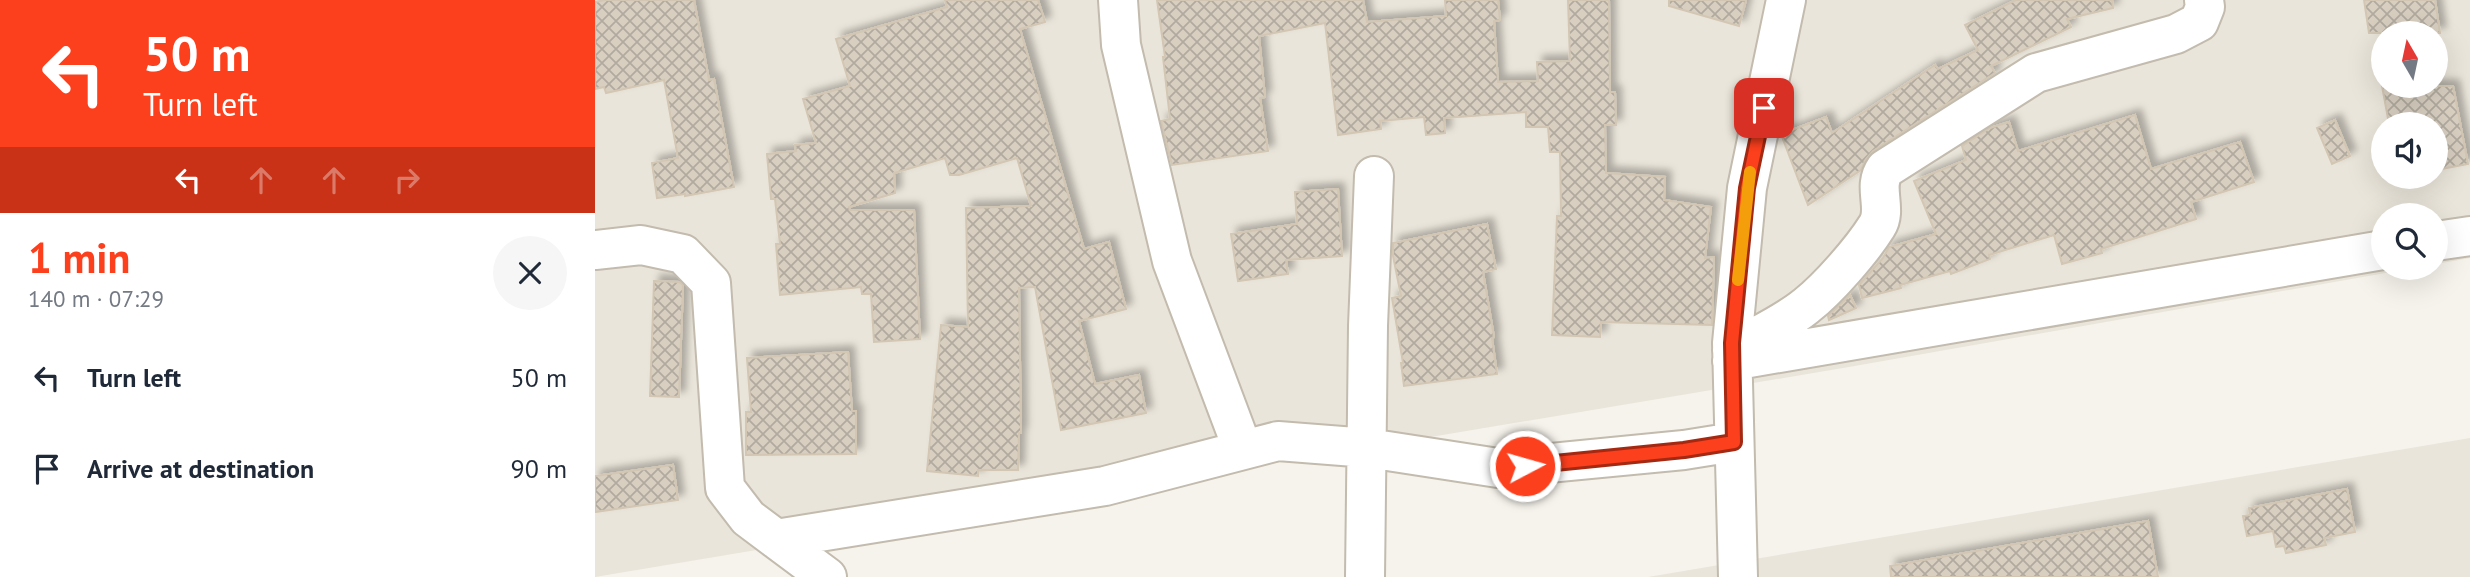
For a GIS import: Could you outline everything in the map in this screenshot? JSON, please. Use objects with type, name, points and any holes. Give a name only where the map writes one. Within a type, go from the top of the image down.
[{"type":"street","points":[[1118,0],[1121,45],[1172,261],[1243,450]]},
{"type":"street","points":[[1738,577],[1732,356],[1747,188],[1786,0]]},
{"type":"street","points":[[1732,356],[1806,306],[1843,268],[1878,225],[1878,180],[1885,169],[2036,73],[2176,34],[2199,22],[2205,7],[2204,0]]},
{"type":"street","points":[[1365,577],[1368,326],[1374,176]]},
{"type":"street","points":[[2448,239],[2470,236]]},
{"type":"street","points":[[595,250],[641,245],[683,254],[711,284],[725,488],[748,518],[827,577]]},
{"type":"street","points":[[1732,356],[2371,252]]},
{"type":"street","points":[[776,539],[1105,486],[1277,441],[1368,448],[1498,468],[1684,450],[1734,442]]},
{"type":"shaded area","points":[[595,0],[2470,0],[2470,258],[2448,262],[2448,203],[2371,203],[2371,276],[1849,367],[595,577]]},
{"type":"shaded area","points":[[2470,438],[2470,577],[1648,577]]},
{"type":"building","points":[[694,0],[709,80],[714,79],[734,187],[657,198],[652,163],[678,158],[664,80],[606,93],[604,87],[595,89],[595,2]]},
{"type":"building","points":[[945,0],[1038,0],[1045,22],[1020,29],[1084,249],[1109,242],[1126,309],[1079,321],[1095,384],[1139,375],[1146,413],[1061,430],[1035,287],[1019,288],[1021,433],[1018,470],[978,470],[978,476],[927,471],[941,325],[968,327],[966,208],[1031,206],[1017,158],[959,175],[950,175],[945,158],[894,173],[895,193],[849,207],[850,210],[914,210],[920,339],[874,342],[871,294],[862,294],[861,287],[780,295],[776,244],[780,244],[775,199],[771,199],[767,154],[796,151],[795,145],[816,143],[803,99],[850,86],[836,39],[947,7]]},
{"type":"building","points":[[1157,0],[1363,0],[1367,22],[1446,16],[1445,0],[1498,0],[1500,20],[1494,21],[1498,82],[1538,81],[1537,62],[1570,61],[1568,0],[1609,0],[1610,92],[1615,92],[1616,125],[1605,125],[1606,173],[1665,177],[1664,200],[1711,207],[1705,258],[1714,257],[1712,325],[1601,322],[1600,337],[1552,335],[1557,216],[1561,216],[1560,152],[1550,152],[1548,127],[1526,127],[1526,112],[1444,118],[1445,133],[1426,135],[1424,117],[1380,121],[1381,129],[1338,135],[1325,23],[1259,36],[1265,97],[1260,98],[1268,151],[1172,165],[1161,121],[1170,119]]},
{"type":"building","points":[[1669,0],[1746,0],[1739,26],[1669,6]]},
{"type":"building","points":[[2016,0],[2112,0],[2113,8],[2067,19],[2071,27],[1991,66],[1995,73],[1873,151],[1861,170],[1808,205],[1781,134],[1826,117],[1832,133],[1935,65],[1938,69],[1978,50],[1965,25]]},
{"type":"building","points":[[2364,0],[2435,0],[2438,21],[2371,21],[2369,33]]},
{"type":"building","points":[[2448,86],[2453,86],[2468,164],[2448,168],[2448,112],[2387,112],[2384,98],[2448,98]]},
{"type":"building","points":[[2135,115],[2151,169],[2240,142],[2254,182],[2191,202],[2196,219],[2101,249],[2102,253],[2062,264],[2054,235],[1989,255],[1990,259],[1951,274],[1950,271],[1862,298],[1859,285],[1883,258],[1889,247],[1936,234],[1914,181],[1966,160],[1962,146],[1990,128],[2009,122],[2018,151]]},
{"type":"building","points":[[2335,120],[2350,156],[2332,164],[2317,128]]},
{"type":"building","points":[[1338,189],[1342,256],[1286,260],[1288,274],[1238,281],[1231,234],[1297,224],[1295,192]]},
{"type":"building","points":[[1487,224],[1496,269],[1483,272],[1497,374],[1404,386],[1403,363],[1392,298],[1401,296],[1393,243]]},
{"type":"building","points":[[654,281],[679,282],[683,285],[679,397],[650,396]]},
{"type":"building","points":[[1850,295],[1856,308],[1829,320],[1828,316]]},
{"type":"building","points":[[848,352],[852,411],[856,411],[856,454],[746,455],[746,412],[751,412],[747,358]]},
{"type":"building","points":[[673,465],[678,500],[595,512],[595,476]]},
{"type":"building","points":[[2347,489],[2355,532],[2324,538],[2326,545],[2286,553],[2284,546],[2276,547],[2273,531],[2247,536],[2243,516],[2250,515],[2249,508]]},
{"type":"building","points":[[2148,521],[2158,577],[1891,577],[1890,566]]},
{"type":"slow traffic","points":[[1738,280],[1750,172]]},
{"type":"route","points":[[1525,466],[1684,450],[1734,442],[1732,343],[1747,188],[1764,108]]}]
